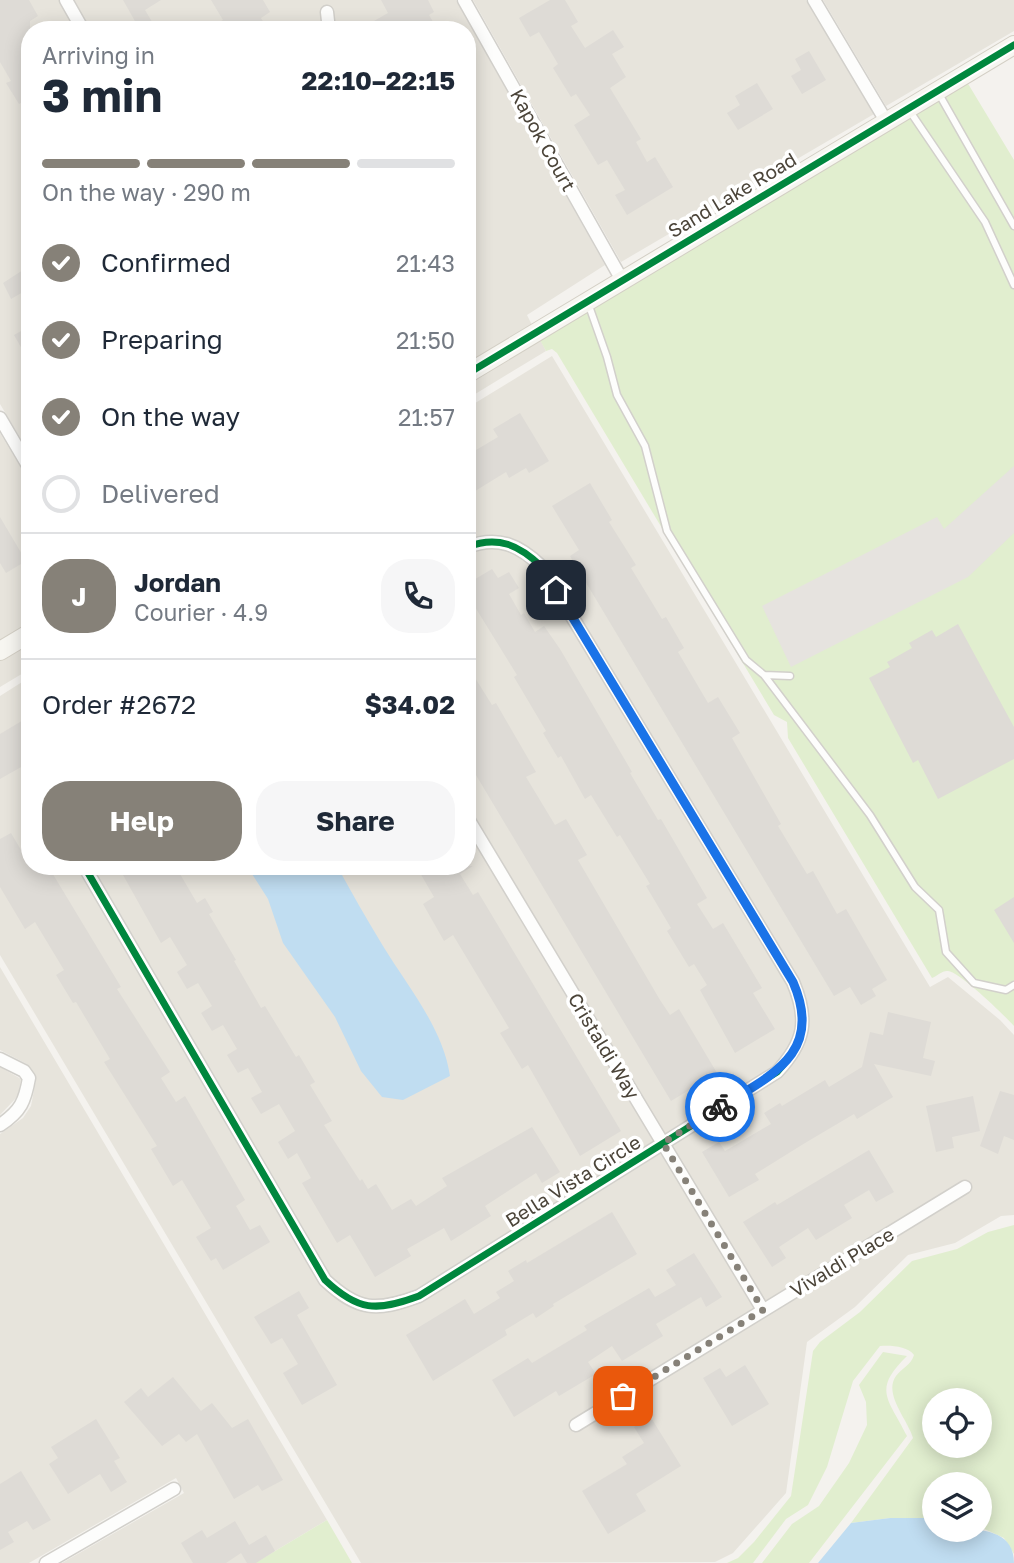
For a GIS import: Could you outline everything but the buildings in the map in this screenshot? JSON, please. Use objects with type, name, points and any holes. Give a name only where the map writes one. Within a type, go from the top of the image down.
[{"type":"street","points":[[66,0],[78,21]]},
{"type":"street","name":"Kapok Court","points":[[464,0],[476,21]]},
{"type":"street","points":[[814,0],[886,121]]},
{"type":"street","points":[[327,12],[328,21]]},
{"type":"street","name":"Kapok Court","points":[[476,21],[622,280]]},
{"type":"street","name":"Sand Lake Road","points":[[476,369],[1014,45]]},
{"type":"street","points":[[0,418],[21,454]]},
{"type":"street","name":"Bella Vista Circle","points":[[89,875],[325,1280],[342,1296],[366,1306],[391,1306],[419,1296],[777,1072],[794,1053],[803,1029],[802,1004],[793,982],[542,567],[526,551],[506,542],[482,541],[476,543]]},
{"type":"street","points":[[0,651],[21,638]]},
{"type":"street","name":"Cristaldi Way","points":[[476,832],[763,1310]]},
{"type":"street","points":[[0,1059],[24,1071],[29,1078],[25,1100],[16,1112],[0,1125]]},
{"type":"street","name":"Vivaldi Place","points":[[576,1425],[965,1187]]},
{"type":"street","points":[[46,1563],[174,1489]]},
{"type":"lane","points":[[936,91],[1014,226]]},
{"type":"lane","points":[[908,108],[985,222],[1014,285]]},
{"type":"lane","points":[[587,301],[617,395],[645,446],[667,531],[746,660],[764,675],[870,815],[915,887],[939,910],[946,951],[974,983],[1006,990],[1014,988]]},
{"type":"lane","points":[[764,675],[790,676]]},
{"type":"shaded area","points":[[0,0],[456,0],[468,21],[21,21],[21,439],[0,404]]},
{"type":"shaded area","points":[[473,0],[806,0],[874,114],[621,262]]},
{"type":"shaded area","points":[[823,0],[1014,0],[1014,31],[886,106]]},
{"type":"shaded area","points":[[476,36],[605,265],[527,315],[532,325],[476,359]]},
{"type":"shaded area","points":[[540,339],[546,351],[476,394],[476,378]]},
{"type":"shaded area","points":[[552,356],[930,987],[948,977],[1014,1035],[1014,1215],[1001,1216],[955,1243],[908,1255],[855,1307],[807,1342],[786,1493],[733,1553],[715,1562],[361,1563],[0,955],[0,696],[21,683],[21,875],[476,875],[476,402]]},
{"type":"shaded area","points":[[0,433],[21,468],[21,628],[0,641]]},
{"type":"shaded area","points":[[1014,466],[1014,533],[968,577],[791,667],[762,606],[937,517],[944,529]]},
{"type":"shaded area","points":[[21,648],[21,674],[0,687],[0,660]]},
{"type":"shaded area","points":[[0,967],[327,1520],[255,1563],[62,1563],[184,1493],[176,1478],[29,1563],[0,1563],[0,1134],[23,1118],[31,1106],[36,1080],[27,1064],[0,1050]]},
{"type":"shaded area","points":[[0,1067],[21,1079],[18,1096],[0,1115]]},
{"type":"green space","points":[[967,82],[1014,160],[1014,1026],[954,973],[946,971],[932,978],[788,738],[787,722],[774,715],[557,353],[552,349],[546,351],[540,340]]},
{"type":"green space","points":[[1014,1225],[1014,1554],[1004,1538],[992,1532],[992,1472],[922,1472],[922,1518],[890,1518],[851,1523],[913,1438],[892,1391],[896,1376],[914,1355],[903,1348],[880,1346],[853,1381],[827,1467],[808,1505],[786,1519],[753,1563],[727,1563],[738,1558],[754,1542],[791,1496],[813,1351],[820,1342],[860,1312],[912,1261],[957,1249],[988,1232]]},
{"type":"green space","points":[[883,1352],[907,1356],[890,1378],[887,1394],[907,1436],[809,1563],[762,1563],[792,1524],[819,1506],[849,1463],[867,1425],[866,1402],[859,1385]]},
{"type":"green space","points":[[327,1520],[352,1563],[255,1563]]},
{"type":"water","points":[[253,875],[342,875],[432,1025],[446,1058],[450,1076],[403,1100],[382,1097],[361,1071],[335,1017],[283,943],[268,899]]},
{"type":"water","points":[[890,1518],[922,1518],[922,1542],[992,1542],[992,1534],[1006,1541],[1012,1550],[1014,1563],[818,1563],[851,1523]]},
{"type":"cycle path","points":[[476,369],[1014,45]]},
{"type":"cycle path","points":[[89,875],[325,1280],[348,1298],[368,1306],[391,1305],[419,1296],[777,1072],[794,1051],[802,1030],[801,1008],[793,982],[542,567],[525,553],[507,544],[489,542],[476,545]]},
{"type":"way so far","points":[[623,1396],[763,1310],[663,1143],[720,1107]]},
{"type":"route","points":[[556,590],[793,982],[802,1004],[803,1029],[794,1053],[777,1072],[720,1107]]}]
